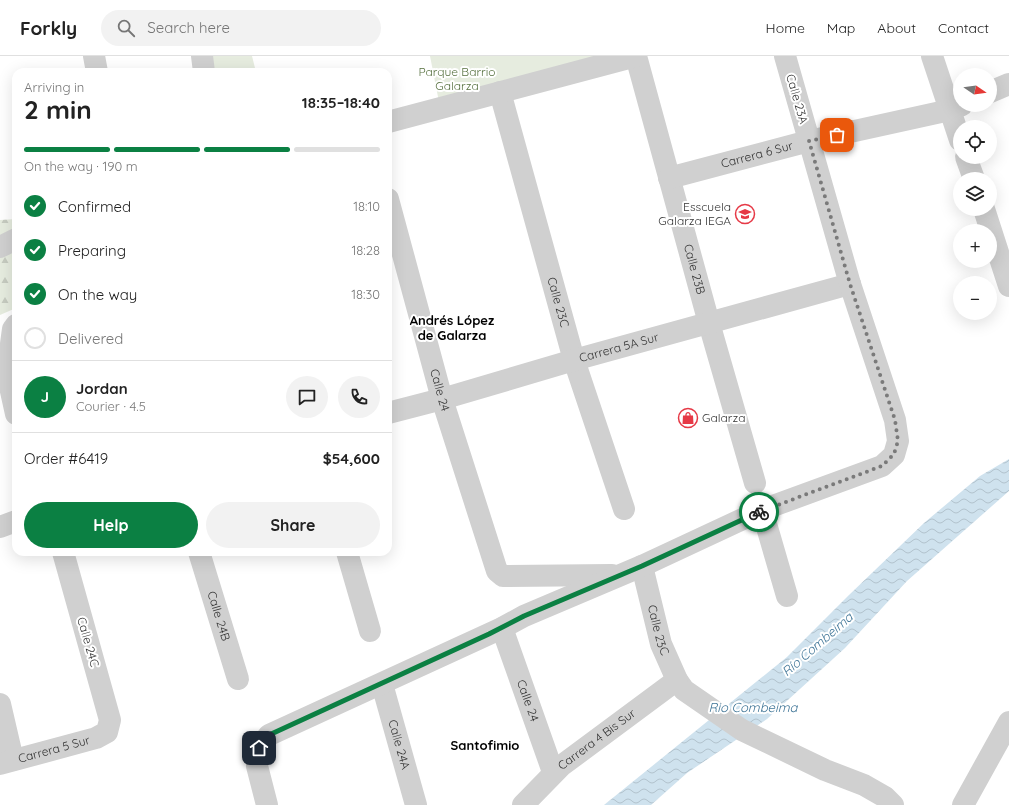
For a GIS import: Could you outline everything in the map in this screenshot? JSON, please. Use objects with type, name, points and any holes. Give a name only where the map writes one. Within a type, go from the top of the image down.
[{"type":"street","points":[[94,56],[96,68]]},
{"type":"street","points":[[202,56],[204,68]]},
{"type":"street","points":[[392,121],[636,56]]},
{"type":"street","name":"Calle 23B","points":[[636,56],[709,323],[755,483]]},
{"type":"street","name":"Calle 23A","points":[[762,510],[882,466],[894,454],[898,441],[895,420],[850,284],[785,56]]},
{"type":"street","points":[[932,56],[953,102]]},
{"type":"street","points":[[997,89],[1009,84]]},
{"type":"street","name":"Calle 23C","points":[[500,92],[574,360],[624,508]]},
{"type":"street","name":"Carrera 6 Sur","points":[[669,178],[809,141],[953,109]]},
{"type":"street","name":"Calle 24","points":[[392,214],[442,399],[497,571],[503,576],[622,575]]},
{"type":"street","points":[[988,216],[1002,238],[1009,286]]},
{"type":"street","points":[[0,247],[12,241]]},
{"type":"street","name":"Carrera 5A Sur","points":[[392,412],[850,284]]},
{"type":"street","points":[[12,336],[7,373],[12,397]]},
{"type":"street","points":[[0,421],[12,417]]},
{"type":"street","points":[[267,805],[257,766],[259,748],[269,735],[502,628],[524,616],[622,575],[762,510],[787,596]]},
{"type":"street","points":[[0,527],[12,522]]},
{"type":"street","name":"Calle 24C","points":[[64,556],[110,720],[107,732]]},
{"type":"street","name":"Calle 24B","points":[[200,556],[238,679]]},
{"type":"street","points":[[348,556],[370,631]]},
{"type":"street","name":"Calle 23C","points":[[642,566],[661,644],[680,685]]},
{"type":"street","name":"Calle 24","points":[[502,628],[553,772]]},
{"type":"street","name":"Calle 24A","points":[[382,684],[416,805]]},
{"type":"street","points":[[680,685],[742,730],[825,770],[864,785],[885,797],[893,805]]},
{"type":"street","name":"Carrera 4 Bis Sur","points":[[523,805],[553,772],[680,685]]},
{"type":"street","points":[[0,704],[7,762]]},
{"type":"street","points":[[963,805],[1009,722]]},
{"type":"street","name":"Carrera 5 Sur","points":[[7,762],[96,738],[107,732]]},
{"type":"green space","points":[[211,56],[252,56],[255,68],[214,68]]},
{"type":"green space","name":"Parque Barrio Galarza","points":[[430,56],[619,56],[440,107]]},
{"type":"green space","points":[[12,219],[12,310],[0,315],[0,220]]},
{"type":"water","name":"Rio Combeima","points":[[1009,459],[1009,491],[907,581],[845,648],[767,719],[687,773],[651,805],[604,805],[787,657],[924,523],[980,476]]},
{"type":"way so far","points":[[759,512],[882,466],[894,454],[898,441],[895,420],[850,284],[809,141],[837,135]]},
{"type":"place","name":"Esscuela Galarza IEGA","points":[[745,214]]},
{"type":"place","name":"Galarza","points":[[688,418]]},
{"type":"district","name":"Andrés López de Galarza","points":[[452,328]]},
{"type":"district","name":"Santofimio","points":[[485,745]]},
{"type":"route","points":[[259,748],[269,735],[502,628],[524,616],[642,566],[759,512]]},
{"type":"water label","name":"Río Combeima","points":[[817,644]]}]
